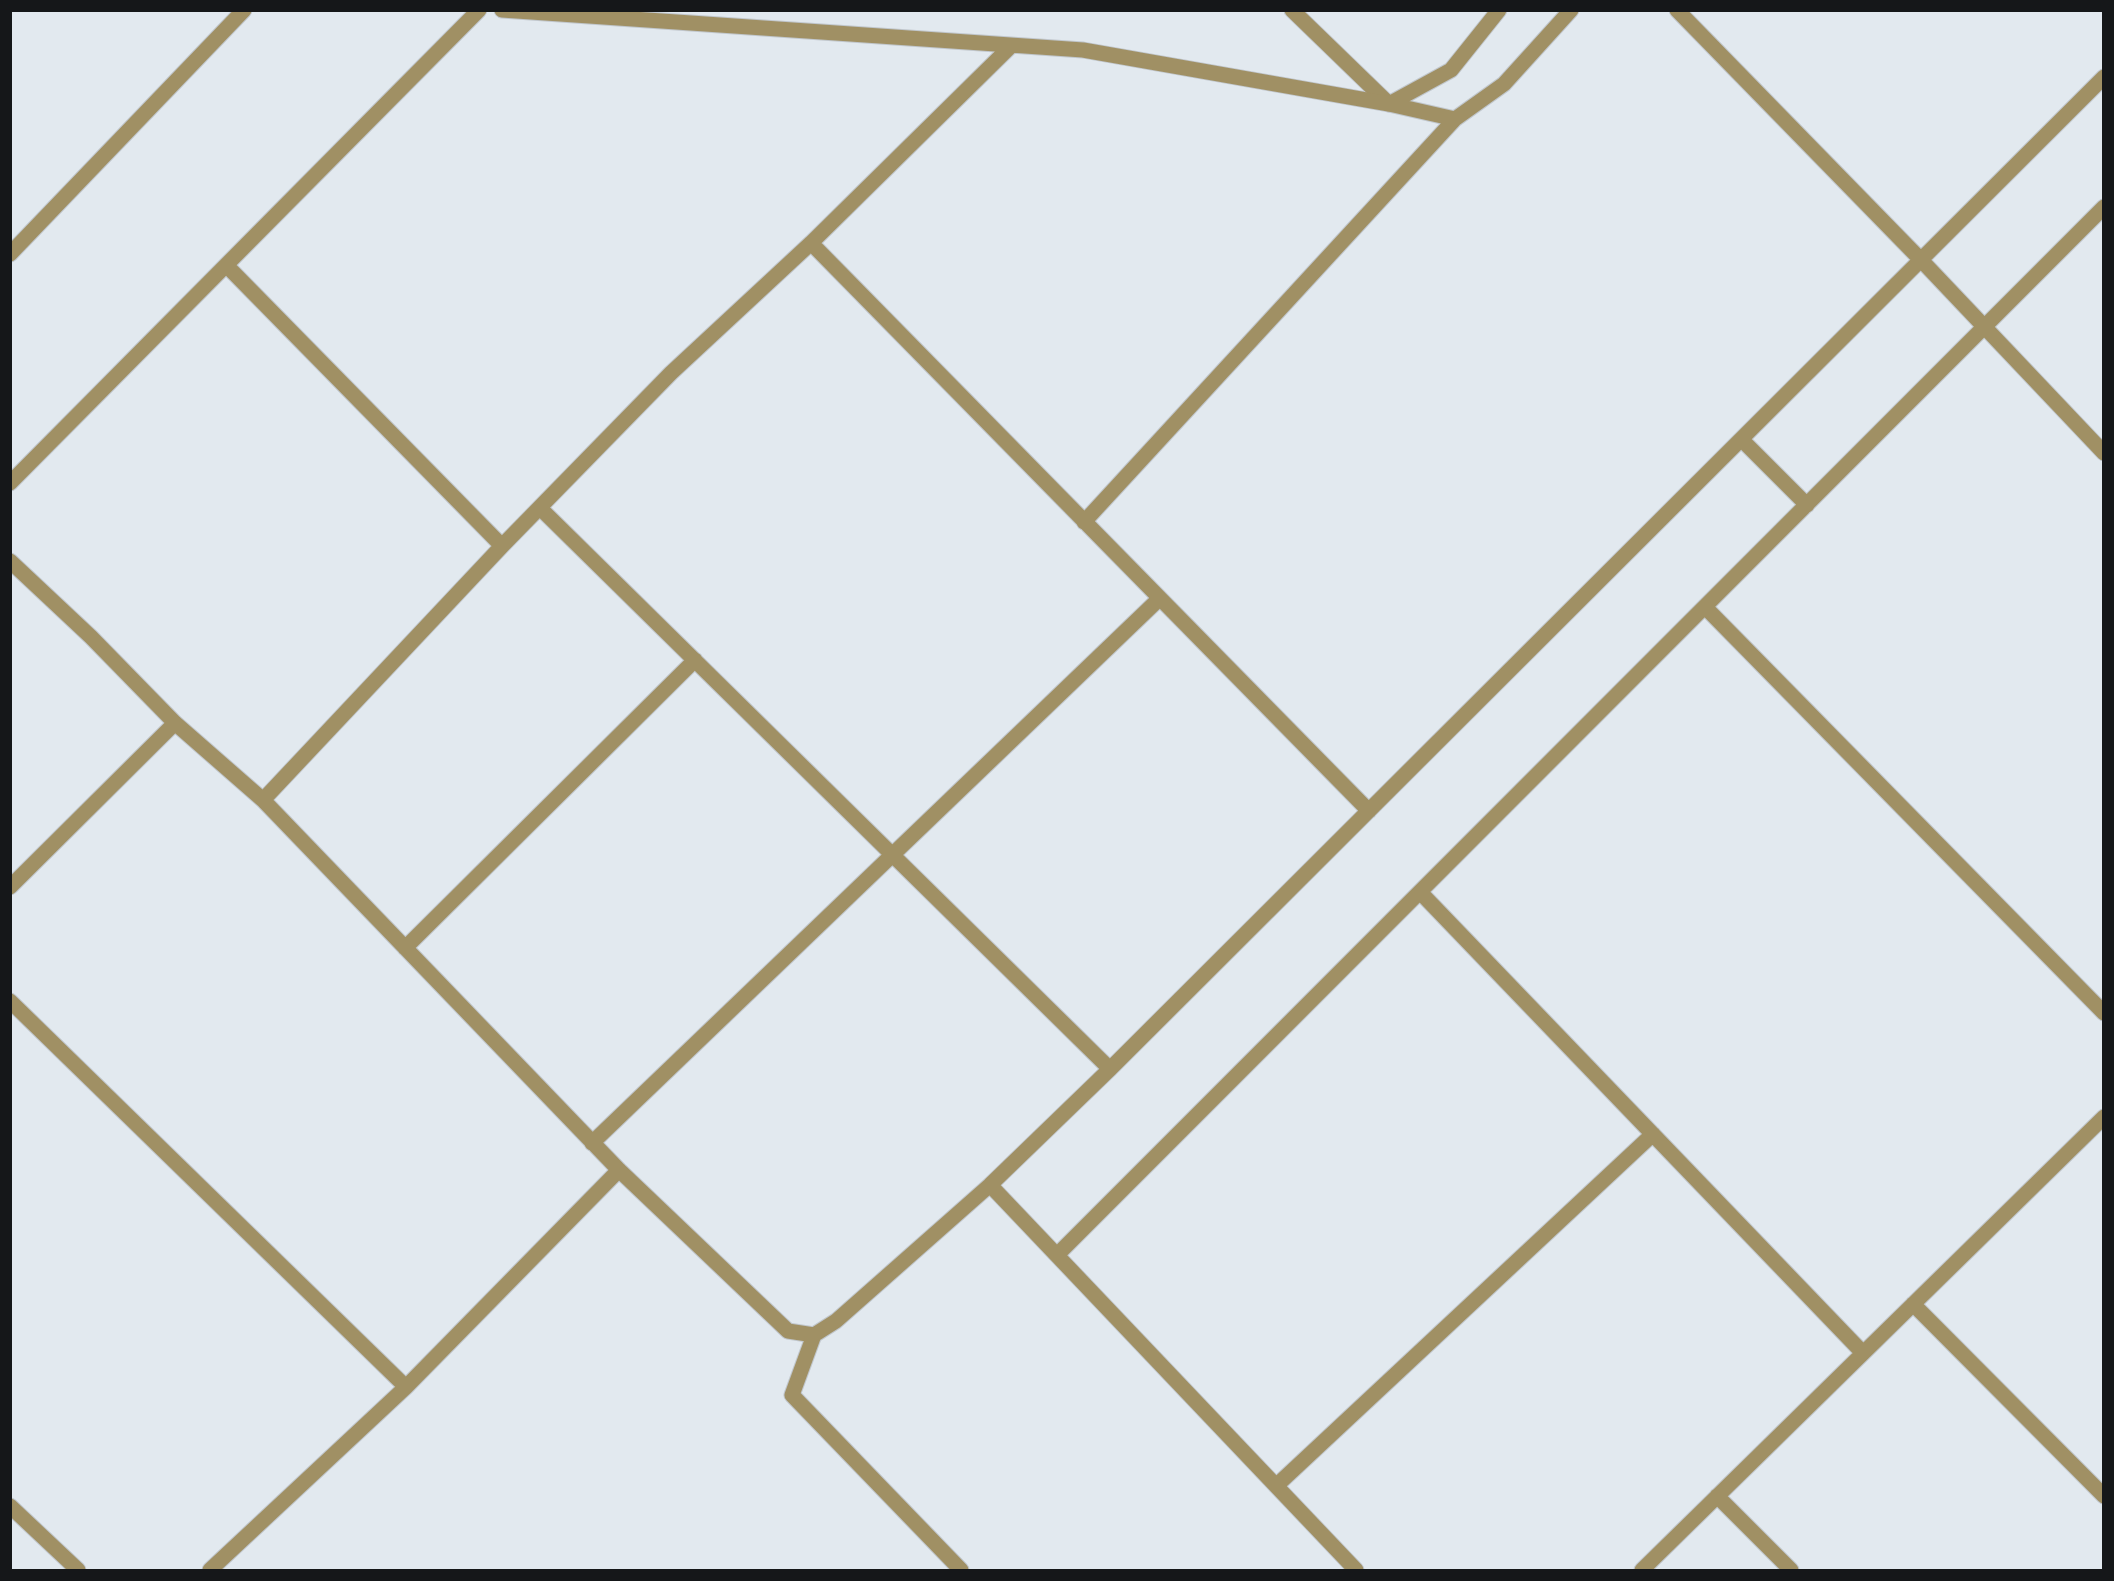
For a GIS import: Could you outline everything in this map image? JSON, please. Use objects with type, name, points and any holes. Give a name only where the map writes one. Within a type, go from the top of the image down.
[{"type":"street","points":[[10,254],[244,10]]},
{"type":"street","points":[[10,483],[479,10]]},
{"type":"street","points":[[502,10],[1010,47],[1083,50],[1389,104],[1455,120]]},
{"type":"street","points":[[1292,10],[1389,104]]},
{"type":"street","points":[[1389,104],[1451,70],[1499,10]]},
{"type":"street","points":[[1084,522],[1455,120],[1504,84],[1571,10]]},
{"type":"street","points":[[1677,10],[1922,261],[2103,453]]},
{"type":"street","points":[[263,800],[502,546],[671,373],[811,243],[1010,47]]},
{"type":"street","points":[[961,1570],[792,1395],[814,1335],[836,1321],[990,1185],[1110,1069],[1922,261],[2103,77]]},
{"type":"street","points":[[1057,1255],[2103,207]]},
{"type":"street","points":[[811,243],[1370,811]]},
{"type":"street","points":[[226,266],[502,546]]},
{"type":"street","points":[[1742,440],[1807,505]]},
{"type":"street","points":[[540,508],[1110,1069]]},
{"type":"street","points":[[10,561],[91,637],[175,723],[263,800],[618,1170],[788,1331],[814,1335]]},
{"type":"street","points":[[592,1143],[1159,599]]},
{"type":"street","points":[[1705,607],[2103,1013]]},
{"type":"street","points":[[405,948],[694,660]]},
{"type":"street","points":[[10,886],[175,723]]},
{"type":"street","points":[[1420,891],[1863,1353]]},
{"type":"street","points":[[10,1000],[406,1387]]},
{"type":"street","points":[[1642,1570],[2103,1117]]},
{"type":"street","points":[[1276,1486],[1653,1134]]},
{"type":"street","points":[[210,1570],[406,1387],[618,1170]]},
{"type":"street","points":[[990,1185],[1356,1570]]},
{"type":"street","points":[[1913,1304],[2103,1496]]},
{"type":"street","points":[[1717,1496],[1791,1570]]},
{"type":"street","points":[[10,1506],[78,1570]]}]
